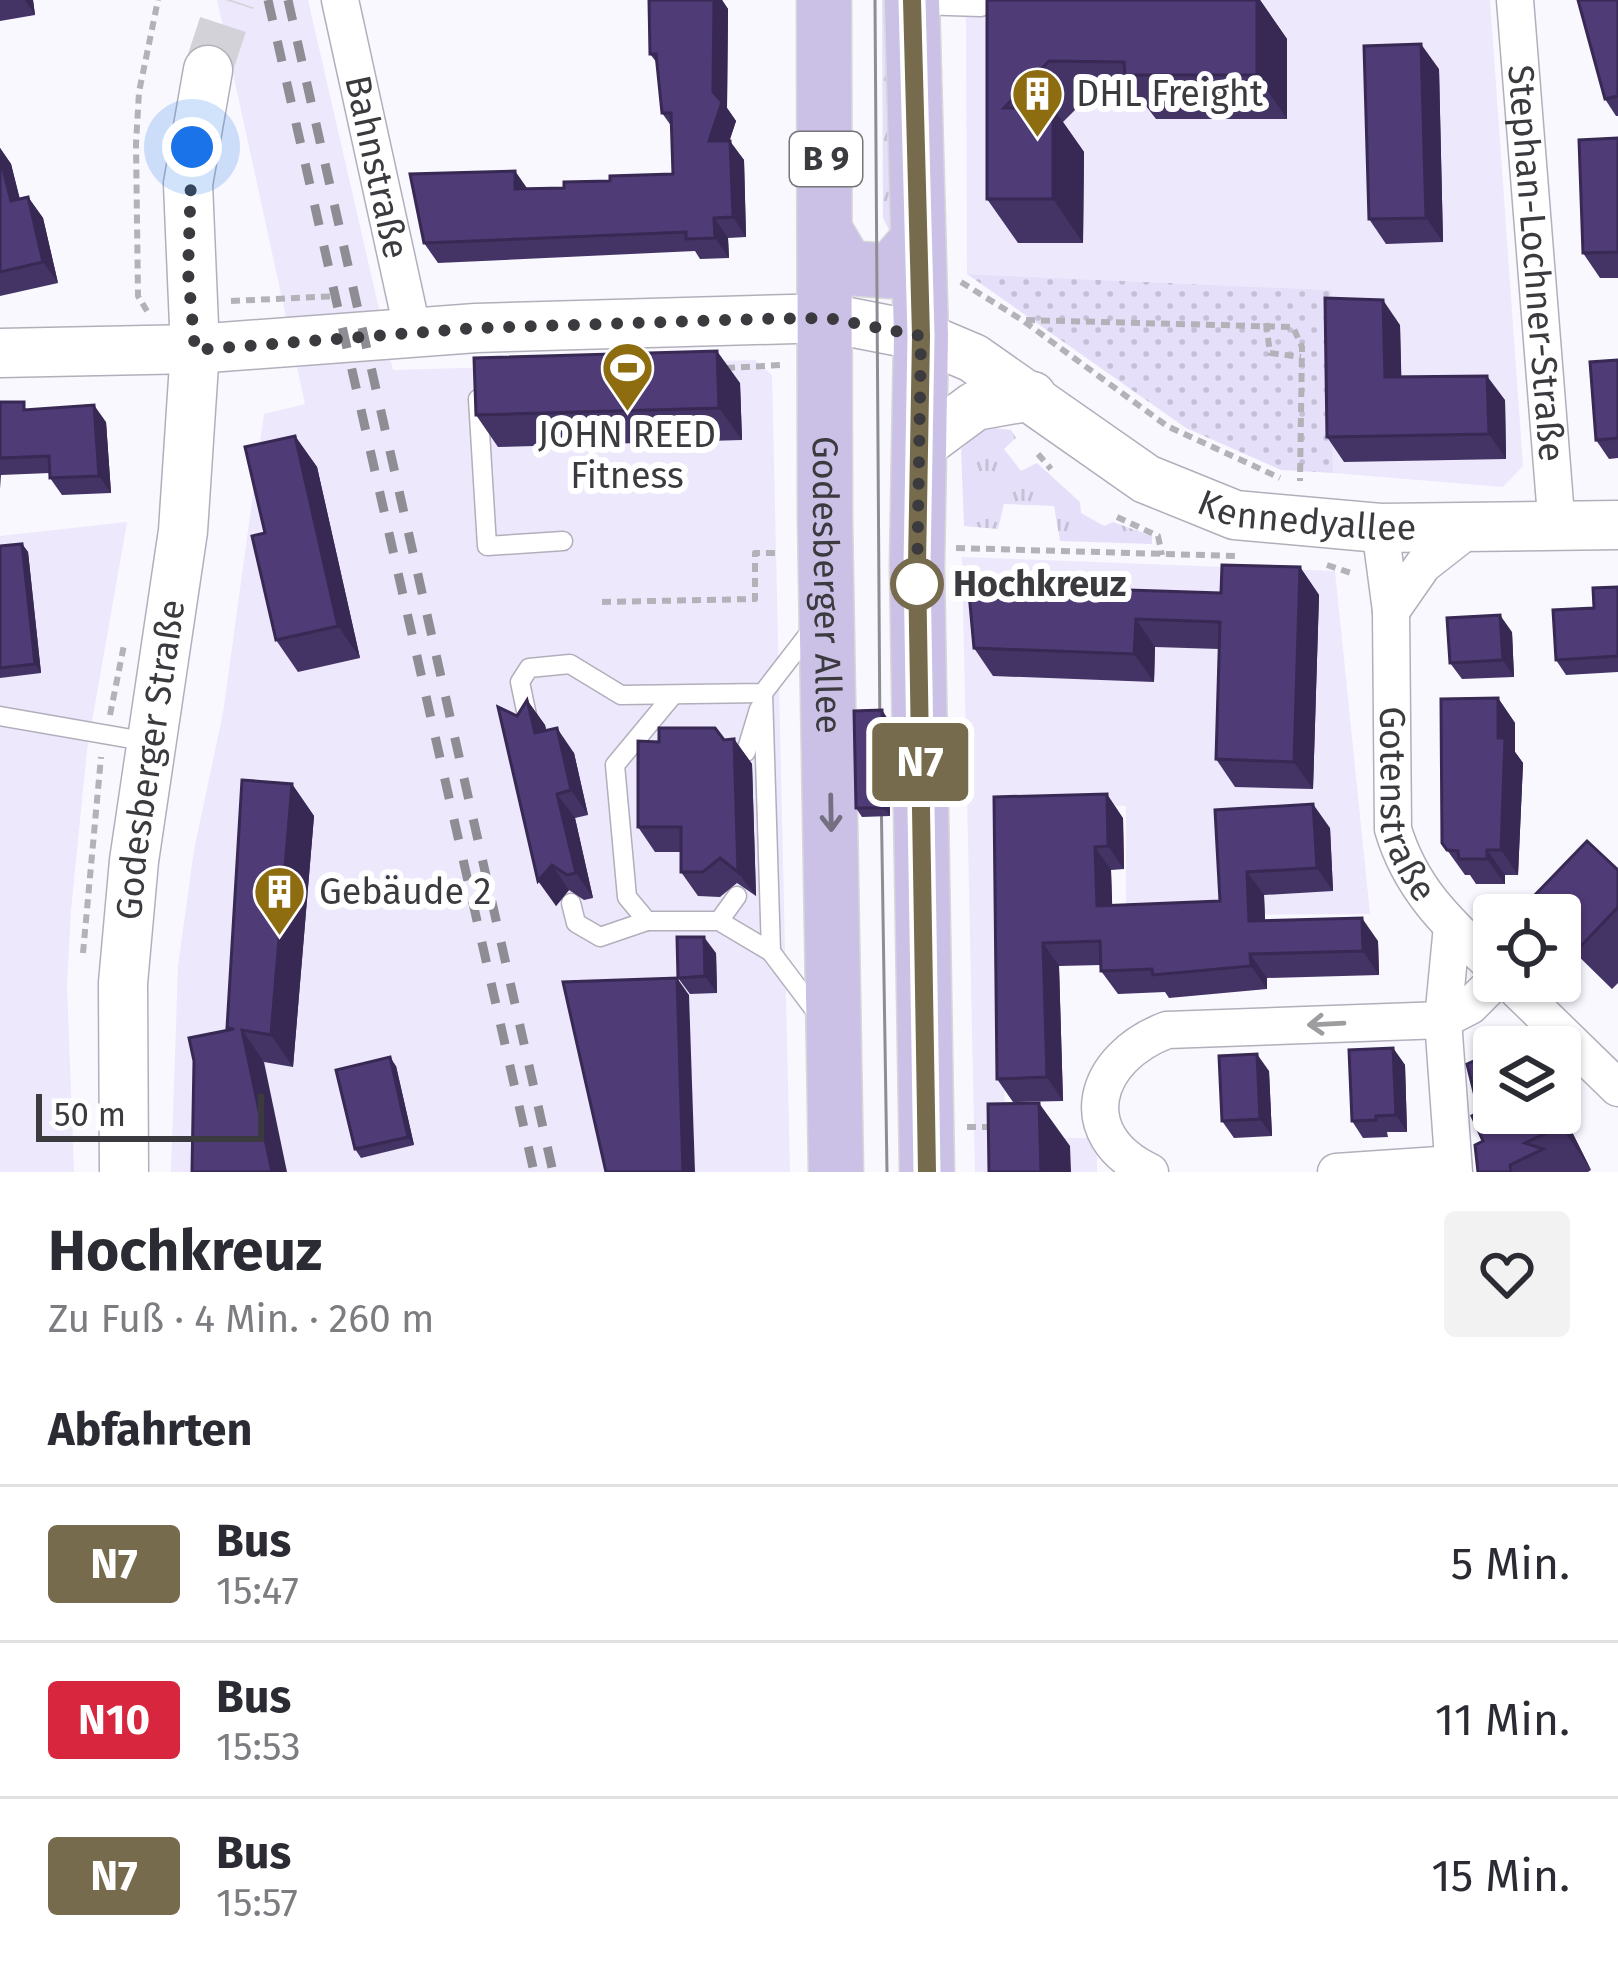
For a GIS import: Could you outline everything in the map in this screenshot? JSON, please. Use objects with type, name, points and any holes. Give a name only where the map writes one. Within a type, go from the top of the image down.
[{"type":"main road","name":"Godesberger Allee","points":[[824,0],[836,1172]]},
{"type":"main road","name":"B 9","points":[[912,2],[921,336],[917,449],[927,1172]]},
{"type":"main road","points":[[827,234],[848,268],[891,271],[918,240]]},
{"type":"street","name":"Bahnstraße","points":[[340,0],[413,333]]},
{"type":"street","name":"Stephan-Lochner-Straße","points":[[1515,0],[1557,529]]},
{"type":"street","name":"Godesberger Straße","points":[[124,1172],[123,983],[183,531],[195,350],[188,184],[208,70]]},
{"type":"street","name":"Kennedyallee","points":[[0,353],[195,350],[413,333],[476,342],[828,318],[921,336],[973,358],[1094,444],[1180,496],[1235,514],[1380,528],[1618,525]]},
{"type":"street","points":[[917,449],[975,406],[1032,396]]},
{"type":"street","name":"Gotenstraße","points":[[1380,528],[1391,611],[1393,829],[1411,879],[1473,946]]},
{"type":"street","points":[[1391,611],[1423,566],[1469,530]]},
{"type":"street","points":[[1336,1172],[1453,1168],[1443,1020],[1452,926]]},
{"type":"street","points":[[1150,1172],[1118,1152],[1102,1128],[1100,1094],[1113,1063],[1141,1040],[1167,1030],[1443,1020],[1474,1002]]},
{"type":"street","points":[[1530,1002],[1618,1088]]},
{"type":"lane","points":[[912,2],[981,8]]},
{"type":"lane","points":[[477,377],[487,546],[563,542]]},
{"type":"lane","points":[[771,952],[760,806],[763,693],[827,609]]},
{"type":"lane","points":[[530,728],[520,682],[529,668],[542,665],[570,664],[621,695],[763,693]]},
{"type":"lane","points":[[646,921],[627,897],[614,765],[673,695]]},
{"type":"lane","points":[[0,716],[152,742]]},
{"type":"lane","points":[[719,921],[722,897]]},
{"type":"lane","points":[[571,903],[575,923],[601,937],[646,921],[719,921],[771,952],[834,1036]]},
{"type":"path","points":[[138,296],[139,92],[158,0]]},
{"type":"path","points":[[975,294],[1022,320],[1190,440],[1300,484],[1301,357],[1293,327],[1022,320]]},
{"type":"path","points":[[236,300],[354,296]]},
{"type":"path","points":[[1266,323],[1270,353],[1301,357]]},
{"type":"path","points":[[712,368],[782,365]]},
{"type":"path","points":[[1117,517],[1158,536],[1162,556]]},
{"type":"path","points":[[950,548],[1238,556]]},
{"type":"path","points":[[602,602],[755,599],[755,553],[775,554]]},
{"type":"path","points":[[1316,562],[1360,576]]},
{"type":"path","points":[[963,1127],[1010,1127]]},
{"type":"shaded area","points":[[217,0],[308,0],[393,370],[755,360],[772,375],[790,1172],[171,1172],[178,966],[194,850],[223,713],[264,414],[305,404]]},
{"type":"shaded area","points":[[966,0],[1490,0],[1523,466],[1503,487],[1333,473],[1331,290],[967,274]]},
{"type":"shaded area","points":[[127,522],[87,750],[71,910],[67,985],[74,1172],[0,1172],[0,536]]},
{"type":"shaded area","points":[[962,557],[1335,571],[1370,914],[1126,915],[1126,806],[1001,802],[1005,1138],[1097,1138],[1097,1172],[975,1172]]},
{"type":"green space","points":[[882,0],[898,0],[892,236],[883,218]]},
{"type":"green space","points":[[967,274],[1331,290],[1333,473],[1281,470],[1186,428]]},
{"type":"green space","points":[[986,427],[1011,430],[1016,438],[1004,449],[1021,471],[1037,463],[1080,502],[1081,513],[1104,526],[1113,522],[1152,536],[1152,544],[1060,541],[1054,506],[1004,504],[998,529],[964,526],[961,449]]},
{"type":"building","points":[[649,0],[714,0],[713,92],[722,102],[709,141],[730,141],[733,217],[714,218],[715,238],[686,239],[686,232],[424,243],[410,174],[515,171],[515,189],[564,188],[564,182],[610,181],[610,176],[673,174],[671,113],[662,113],[656,54],[650,54]]},
{"type":"building","points":[[987,0],[1257,0],[1257,75],[1125,75],[1124,62],[1049,61],[1004,108],[1053,108],[1053,199],[987,199]]},
{"type":"building","points":[[1578,0],[1618,0],[1618,96],[1605,99]]},
{"type":"building","points":[[1421,44],[1426,218],[1369,219],[1364,46]]},
{"type":"building","points":[[1618,138],[1618,252],[1583,253],[1579,140]]},
{"type":"building","points":[[0,157],[11,201],[28,197],[43,262],[0,272]]},
{"type":"building","points":[[1325,298],[1383,300],[1385,377],[1487,376],[1489,434],[1327,437]]},
{"type":"building","points":[[717,351],[719,408],[476,415],[474,358]]},
{"type":"building","points":[[1618,360],[1618,438],[1596,440],[1590,362]]},
{"type":"building","points":[[0,402],[24,402],[24,410],[94,405],[99,476],[50,478],[49,456],[0,458]]},
{"type":"building","points":[[295,436],[338,626],[276,640],[252,536],[265,533],[245,447]]},
{"type":"building","points":[[22,544],[35,664],[0,668],[0,546]]},
{"type":"building","points":[[1222,565],[1300,567],[1294,762],[1216,759],[1220,622],[1136,619],[1134,654],[974,648],[969,593],[1067,597],[1067,588],[1221,593]]},
{"type":"building","points":[[1618,587],[1618,656],[1556,660],[1553,610],[1594,608],[1593,588]]},
{"type":"building","points":[[1500,615],[1503,660],[1450,663],[1447,618]]},
{"type":"building","points":[[1498,698],[1498,738],[1505,738],[1501,850],[1487,850],[1487,859],[1459,859],[1458,851],[1447,850],[1442,843],[1441,699]]},
{"type":"building","points":[[527,700],[535,733],[557,728],[571,790],[557,794],[576,873],[567,875],[552,865],[538,881],[498,707],[517,716]]},
{"type":"building","points":[[882,710],[884,808],[856,808],[854,711]]},
{"type":"building","points":[[659,728],[715,728],[724,740],[734,739],[738,872],[720,858],[703,872],[681,872],[681,827],[638,827],[638,741],[659,742]]},
{"type":"building","points":[[242,780],[292,784],[271,1035],[242,1030],[272,1172],[192,1172],[194,1061],[189,1038],[234,1029],[227,1028]]},
{"type":"building","points":[[1107,794],[1108,846],[1095,847],[1097,906],[1220,901],[1215,810],[1313,804],[1317,868],[1247,872],[1249,921],[1362,918],[1363,951],[1250,954],[1251,966],[1153,975],[1152,969],[1101,971],[1100,941],[1043,943],[1047,1077],[997,1079],[994,797]]},
{"type":"building","points":[[1587,841],[1618,870],[1618,907],[1582,945],[1581,894],[1536,894]]},
{"type":"building","points":[[677,937],[704,937],[705,976],[678,978]]},
{"type":"building","points":[[677,978],[683,1172],[606,1172],[563,982]]},
{"type":"building","points":[[1393,1048],[1396,1115],[1352,1121],[1349,1050]]},
{"type":"building","points":[[1257,1054],[1260,1119],[1222,1121],[1219,1056]]},
{"type":"building","points":[[390,1057],[408,1137],[355,1149],[336,1070]]},
{"type":"building","points":[[1039,1103],[1041,1172],[989,1172],[988,1104]]},
{"type":"building","points":[[1480,1134],[1544,1134],[1525,1143],[1543,1149],[1510,1165],[1511,1172],[1478,1172],[1475,1145],[1483,1141]]},
{"type":"tunnel","points":[[208,70],[231,0]]},
{"type":"tram line","points":[[875,0],[880,744]]},
{"type":"tram line","points":[[881,786],[887,1172]]},
{"type":"railway","points":[[268,0],[534,1172]]},
{"type":"railway","points":[[288,0],[553,1172]]},
{"type":"bus line","name":"N7","points":[[912,0],[921,336],[917,566],[927,1172]]},
{"type":"place","name":"DHL Freight","points":[[1037,140]]},
{"type":"place","name":"JOHN REED Fitness","points":[[627,413]]},
{"type":"place","name":"Hochkreuz","points":[[917,584]]},
{"type":"place","name":"Gebäude 2","points":[[280,938]]},
{"type":"route","points":[[192,147],[188,272],[195,350],[476,328],[759,319],[828,318],[921,336],[917,584]]}]
